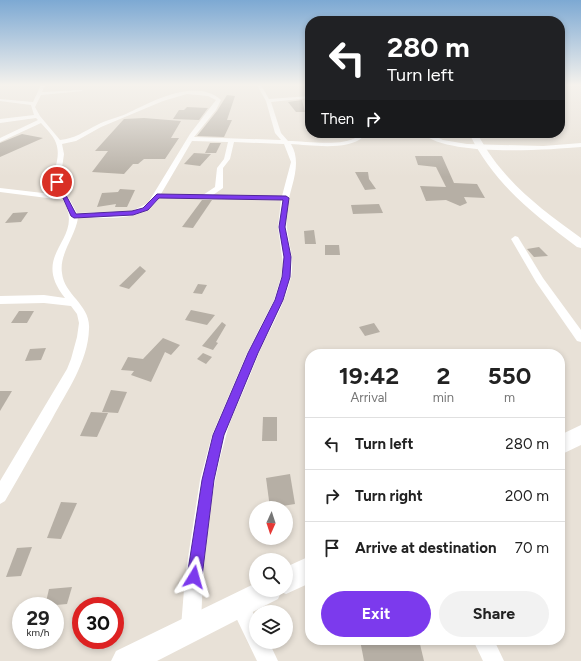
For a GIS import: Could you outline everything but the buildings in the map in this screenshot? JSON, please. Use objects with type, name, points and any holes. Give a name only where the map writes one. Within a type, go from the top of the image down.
[{"type":"street","points":[[0,496],[65,382],[77,358],[84,325],[81,312],[62,288],[56,273],[60,256],[72,227],[74,216],[57,182],[61,163],[59,142],[37,116]]},
{"type":"street","points":[[59,142],[75,140],[96,127],[124,116]]},
{"type":"street","points":[[74,216],[133,213],[146,209],[157,196],[190,139],[208,116]]},
{"type":"street","points":[[191,627],[194,577],[200,532],[208,480],[219,435],[253,353],[279,300],[286,277],[288,257],[282,227],[286,198],[294,162],[290,149],[278,133],[273,116]]},
{"type":"street","points":[[0,122],[38,119]]},
{"type":"street","points":[[0,140],[38,119]]},
{"type":"street","points":[[190,139],[286,143],[346,143],[359,138]]},
{"type":"street","points":[[436,138],[451,144],[479,147],[543,148],[581,145]]},
{"type":"street","points":[[475,138],[479,147],[510,188],[581,244]]},
{"type":"street","points":[[205,197],[220,188],[220,168],[227,159],[231,141]]},
{"type":"street","points":[[0,190],[65,198]]},
{"type":"street","points":[[157,196],[286,198]]},
{"type":"street","points":[[515,239],[539,280],[581,338]]},
{"type":"street","points":[[0,300],[33,298],[74,303]]},
{"type":"street","points":[[565,443],[581,435]]},
{"type":"street","points":[[293,578],[305,572]]},
{"type":"street","points":[[126,661],[191,627],[255,597]]},
{"type":"street","points":[[239,605],[249,625]]},
{"type":"street","points":[[486,645],[494,661]]},
{"type":"street","points":[[262,649],[268,661]]},
{"type":"route","points":[[57,182],[74,216],[139,212],[146,209],[157,196],[286,198],[283,209],[282,227],[288,257],[286,277],[279,300],[253,353],[219,435],[208,480],[194,577]]}]
